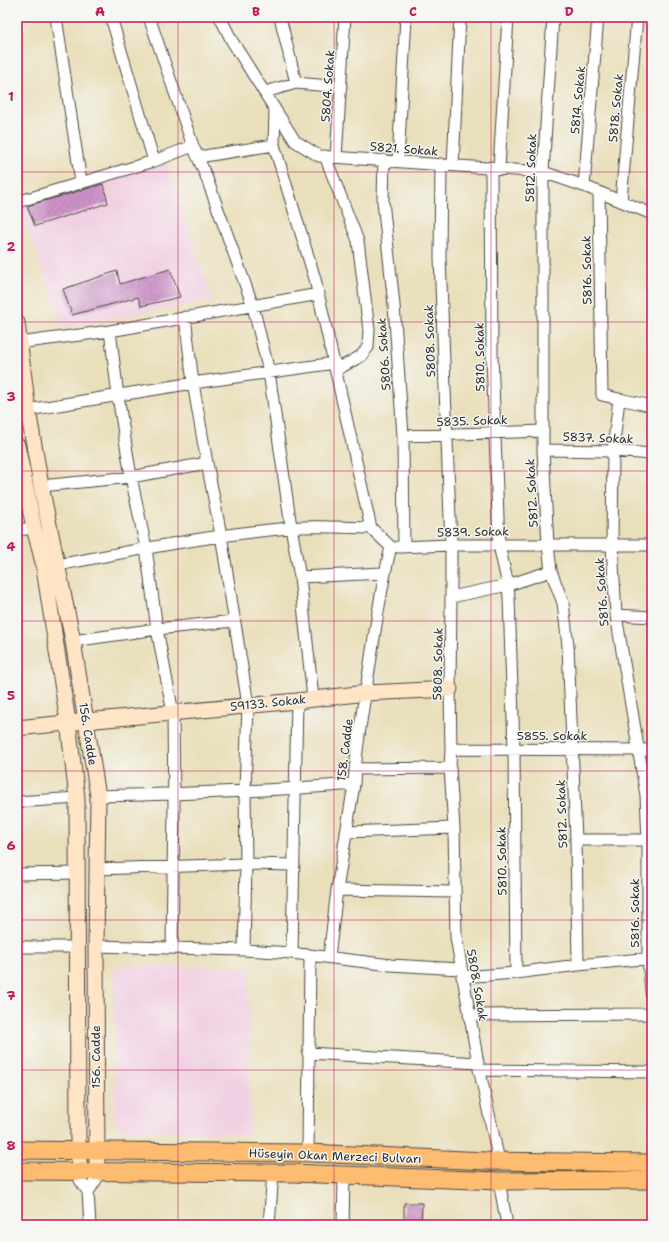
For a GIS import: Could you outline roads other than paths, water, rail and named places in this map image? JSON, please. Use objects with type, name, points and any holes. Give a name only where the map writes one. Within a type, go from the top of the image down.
[{"type":"main road","name":"Hüseyin Okan Merzeci Bulvarı","points":[[17,1150],[308,1153],[499,1161],[652,1163]]},
{"type":"main road","name":"Hüseyin Okan Merzeci Bulvarı","points":[[17,1171],[273,1173],[499,1181],[652,1180]]},
{"type":"street","points":[[56,17],[81,182]]},
{"type":"street","points":[[111,17],[154,161]]},
{"type":"street","points":[[149,17],[193,146],[206,176],[253,306],[269,372],[291,527],[300,577],[313,698]]},
{"type":"street","name":"5821. Sokak","points":[[220,17],[232,41],[295,141],[319,156],[543,172],[584,186],[652,214]]},
{"type":"street","points":[[280,17],[296,83]]},
{"type":"street","name":"5804. Sokak","points":[[336,157],[346,17]]},
{"type":"street","points":[[398,161],[406,17]]},
{"type":"street","points":[[453,165],[460,17]]},
{"type":"street","name":"5810. Sokak","points":[[508,17],[495,168],[492,355],[499,545],[508,586],[514,749],[516,973]]},
{"type":"street","name":"5812. Sokak","points":[[553,17],[543,172],[543,450],[548,545],[551,571],[562,604],[568,646],[576,840],[578,965]]},
{"type":"street","name":"5814. Sokak","points":[[584,186],[598,17]]},
{"type":"street","name":"5818. Sokak","points":[[621,201],[637,17]]},
{"type":"street","points":[[265,92],[296,83],[341,87]]},
{"type":"street","points":[[275,109],[274,145],[319,294],[371,528],[391,547]]},
{"type":"street","points":[[198,157],[274,145]]},
{"type":"street","points":[[17,202],[154,161],[193,146]]},
{"type":"street","points":[[28,410],[269,372],[336,367],[361,356],[368,348],[369,330],[358,241],[325,156]]},
{"type":"street","name":"5806. Sokak","points":[[384,160],[383,201],[394,305],[403,436],[404,547]]},
{"type":"street","name":"5808. Sokak","points":[[441,164],[440,257],[451,545],[450,768],[454,828],[456,937],[469,1015],[499,1161]]},
{"type":"street","name":"5816. Sokak","points":[[599,192],[602,395],[619,399],[613,450],[612,545],[616,615],[639,749],[649,795],[650,958],[652,1002]]},
{"type":"street","points":[[20,343],[110,331],[319,294]]},
{"type":"street","points":[[185,317],[193,383],[207,463],[222,535],[248,705],[245,791],[246,864],[244,950]]},
{"type":"street","name":"156. Cadde","points":[[17,323],[28,410],[41,486],[73,641],[98,796],[96,946],[96,1172]]},
{"type":"street","points":[[110,331],[118,396],[131,477],[146,548],[157,629],[173,713],[174,795],[172,947]]},
{"type":"street","points":[[619,399],[652,406]]},
{"type":"street","name":"5835. Sokak","points":[[403,436],[543,431]]},
{"type":"street","name":"156. Cadde","points":[[17,445],[19,467],[43,562],[68,722],[77,798],[78,1150],[80,1171]]},
{"type":"street","name":"5837. Sokak","points":[[543,450],[613,450],[652,454]]},
{"type":"street","points":[[41,486],[131,477],[207,463]]},
{"type":"street","points":[[58,565],[222,535],[291,527],[371,528]]},
{"type":"street","points":[[17,530],[34,528]]},
{"type":"street","name":"5839. Sokak","points":[[391,547],[451,545],[652,545]]},
{"type":"street","name":"158. Cadde","points":[[329,957],[337,890],[354,784],[384,573],[391,547]]},
{"type":"street","points":[[451,597],[508,586],[551,571]]},
{"type":"street","points":[[300,577],[384,573]]},
{"type":"street","points":[[616,615],[652,617]]},
{"type":"street","points":[[73,641],[157,629],[234,621]]},
{"type":"street","name":"59133. Sokak","points":[[17,728],[366,693],[450,689]]},
{"type":"street","points":[[292,953],[297,701]]},
{"type":"street","name":"5855. Sokak","points":[[451,749],[652,750]]},
{"type":"street","points":[[355,769],[450,768]]},
{"type":"street","points":[[98,796],[174,795],[295,789],[354,784]]},
{"type":"street","points":[[17,802],[77,798]]},
{"type":"street","points":[[346,832],[454,828]]},
{"type":"street","points":[[576,840],[650,840]]},
{"type":"street","points":[[97,869],[246,864],[294,865]]},
{"type":"street","points":[[17,874],[78,873]]},
{"type":"street","points":[[337,890],[455,892]]},
{"type":"street","points":[[17,947],[172,947],[244,950],[292,953],[461,973],[516,973],[650,958]]},
{"type":"street","points":[[308,1153],[310,955]]},
{"type":"street","points":[[469,1015],[652,1014]]},
{"type":"street","points":[[308,1053],[479,1067],[652,1072]]},
{"type":"street","points":[[80,1171],[80,1180],[88,1192],[90,1225]]},
{"type":"street","points":[[88,1192],[96,1180],[96,1172]]},
{"type":"street","points":[[269,1225],[273,1173]]},
{"type":"street","points":[[343,1225],[344,1176]]},
{"type":"street","points":[[499,1181],[507,1225]]}]
